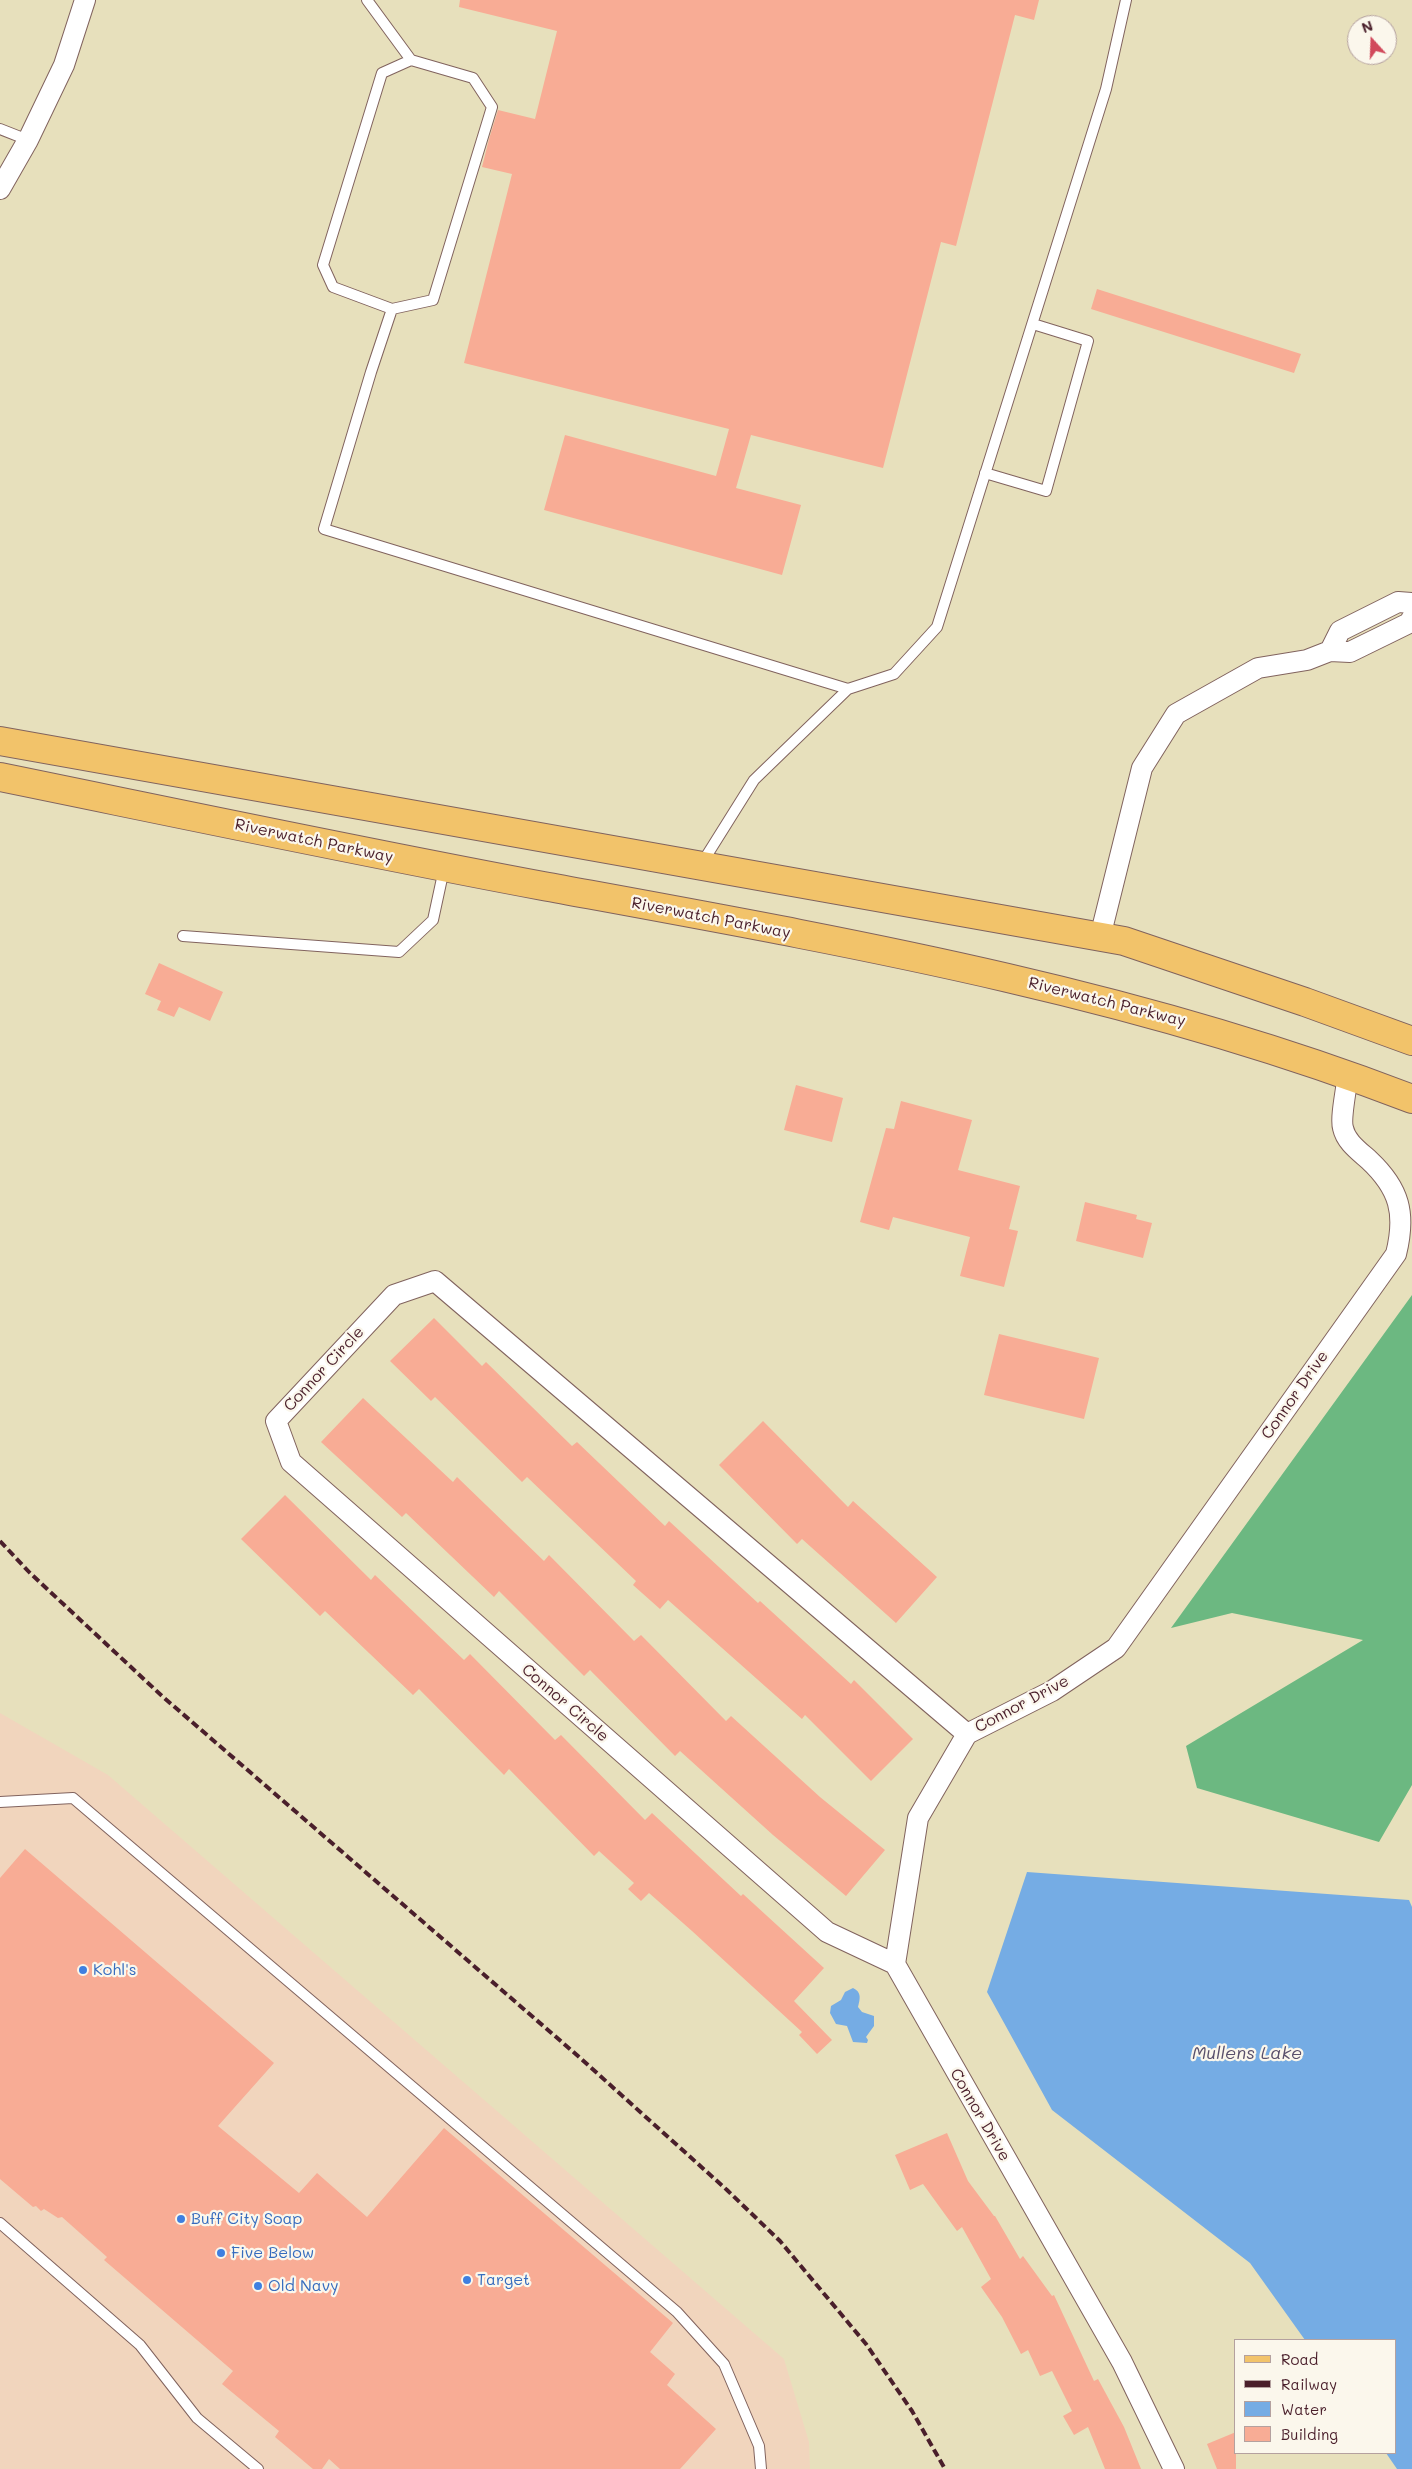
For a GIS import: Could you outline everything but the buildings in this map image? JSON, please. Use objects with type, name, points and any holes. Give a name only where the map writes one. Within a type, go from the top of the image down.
[{"type":"main road","points":[[0,741],[1124,941],[1412,1041]]},
{"type":"main road","name":"Riverwatch Parkway","points":[[0,777],[444,868],[686,912],[996,974],[1205,1028],[1348,1074],[1412,1099]]},
{"type":"street","points":[[0,189],[28,140],[64,65],[85,0]]},
{"type":"street","points":[[1330,651],[1340,631],[1398,602],[1412,603]]},
{"type":"street","points":[[1100,937],[1142,768],[1176,714],[1258,668],[1307,660],[1330,651],[1350,652],[1409,623],[1412,618]]},
{"type":"street","name":"Connor Drive","points":[[1174,2469],[1122,2362],[895,1964],[918,1818],[966,1734],[1052,1691],[1116,1648],[1396,1254],[1402,1230],[1400,1206],[1388,1183],[1371,1162],[1352,1146],[1342,1128],[1348,1074]]},
{"type":"street","name":"Connor Circle","points":[[895,1964],[827,1932],[291,1462],[276,1421],[394,1295],[434,1282],[966,1734]]},
{"type":"lane","points":[[367,0],[411,60],[473,78],[492,107],[433,300],[392,309],[333,287],[323,265],[382,73],[411,60]]},
{"type":"lane","points":[[700,866],[754,780],[848,689],[894,674],[937,626],[1106,89],[1126,0]]},
{"type":"lane","points":[[0,129],[28,140]]},
{"type":"lane","points":[[392,309],[324,529],[848,689]]},
{"type":"lane","points":[[985,473],[1046,491],[1088,340],[1033,324]]},
{"type":"lane","points":[[183,936],[399,952],[433,920],[444,868]]},
{"type":"lane","points":[[0,1802],[73,1798],[677,2312],[724,2364],[759,2446],[761,2469]]},
{"type":"lane","points":[[0,2223],[140,2346],[197,2418],[258,2469]]},
{"type":"shaded area","points":[[0,1713],[108,1775],[784,2359],[809,2442],[810,2469],[0,2469]]},
{"type":"green space","points":[[1412,1295],[1412,1785],[1379,1842],[1197,1788],[1186,1746],[1363,1640],[1232,1613],[1171,1628]]},
{"type":"water","name":"Mullens Lake","points":[[1027,1872],[1409,1900],[1412,1907],[1412,2469],[1397,2469],[1387,2454],[1397,2454],[1397,2339],[1304,2339],[1250,2263],[1052,2110],[987,1992]]},
{"type":"water","points":[[853,1988],[859,1994],[858,2007],[862,2012],[874,2016],[874,2026],[866,2037],[867,2043],[853,2042],[847,2026],[836,2024],[830,2013],[831,2006],[841,2000],[845,1992]]},
{"type":"railway","points":[[0,1541],[30,1573],[162,1696],[578,2056],[727,2190],[780,2241],[866,2344],[912,2411],[945,2469]]},
{"type":"place","name":"Kohl's","points":[[83,1970]]},
{"type":"place","name":"Buff City Soap","points":[[181,2219]]},
{"type":"place","name":"Five Below","points":[[221,2253]]},
{"type":"place","name":"Target","points":[[467,2280]]},
{"type":"place","name":"Old Navy","points":[[258,2286]]}]
